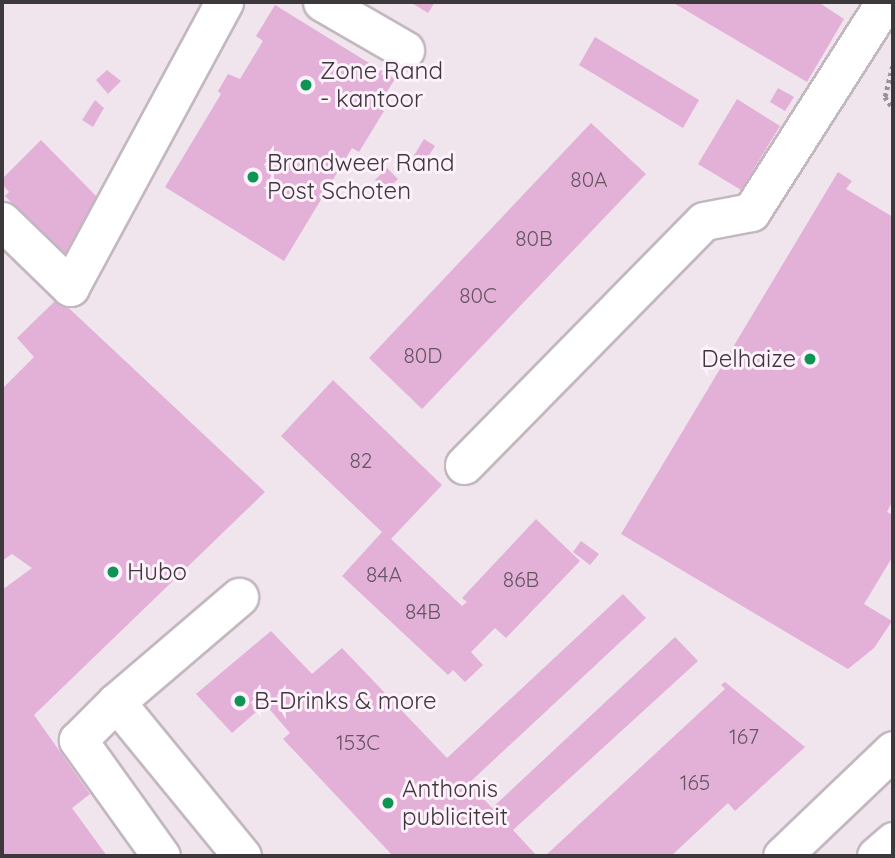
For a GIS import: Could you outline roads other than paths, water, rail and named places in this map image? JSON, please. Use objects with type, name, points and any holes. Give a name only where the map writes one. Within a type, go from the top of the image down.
[{"type":"street","points":[[2,220],[70,287],[224,2]]},
{"type":"street","points":[[322,2],[405,50]]},
{"type":"street","points":[[464,465],[704,221],[751,212],[885,2]]},
{"type":"street","points":[[161,856],[78,740],[116,702],[239,597]]},
{"type":"street","points":[[116,702],[235,854]]},
{"type":"street","points":[[782,856],[893,750]]},
{"type":"street","points":[[876,856],[893,841]]},
{"type":"place","name":"Zone Rand - kantoor","points":[[306,85]]},
{"type":"place","name":"Brandweer Rand Post Schoten","points":[[253,177]]},
{"type":"place","name":"Delhaize","points":[[810,359]]},
{"type":"place","name":"Hubo","points":[[113,572]]},
{"type":"place","name":"B-Drinks & more","points":[[240,701]]},
{"type":"place","name":"Anthonis publiciteit","points":[[388,803]]}]
